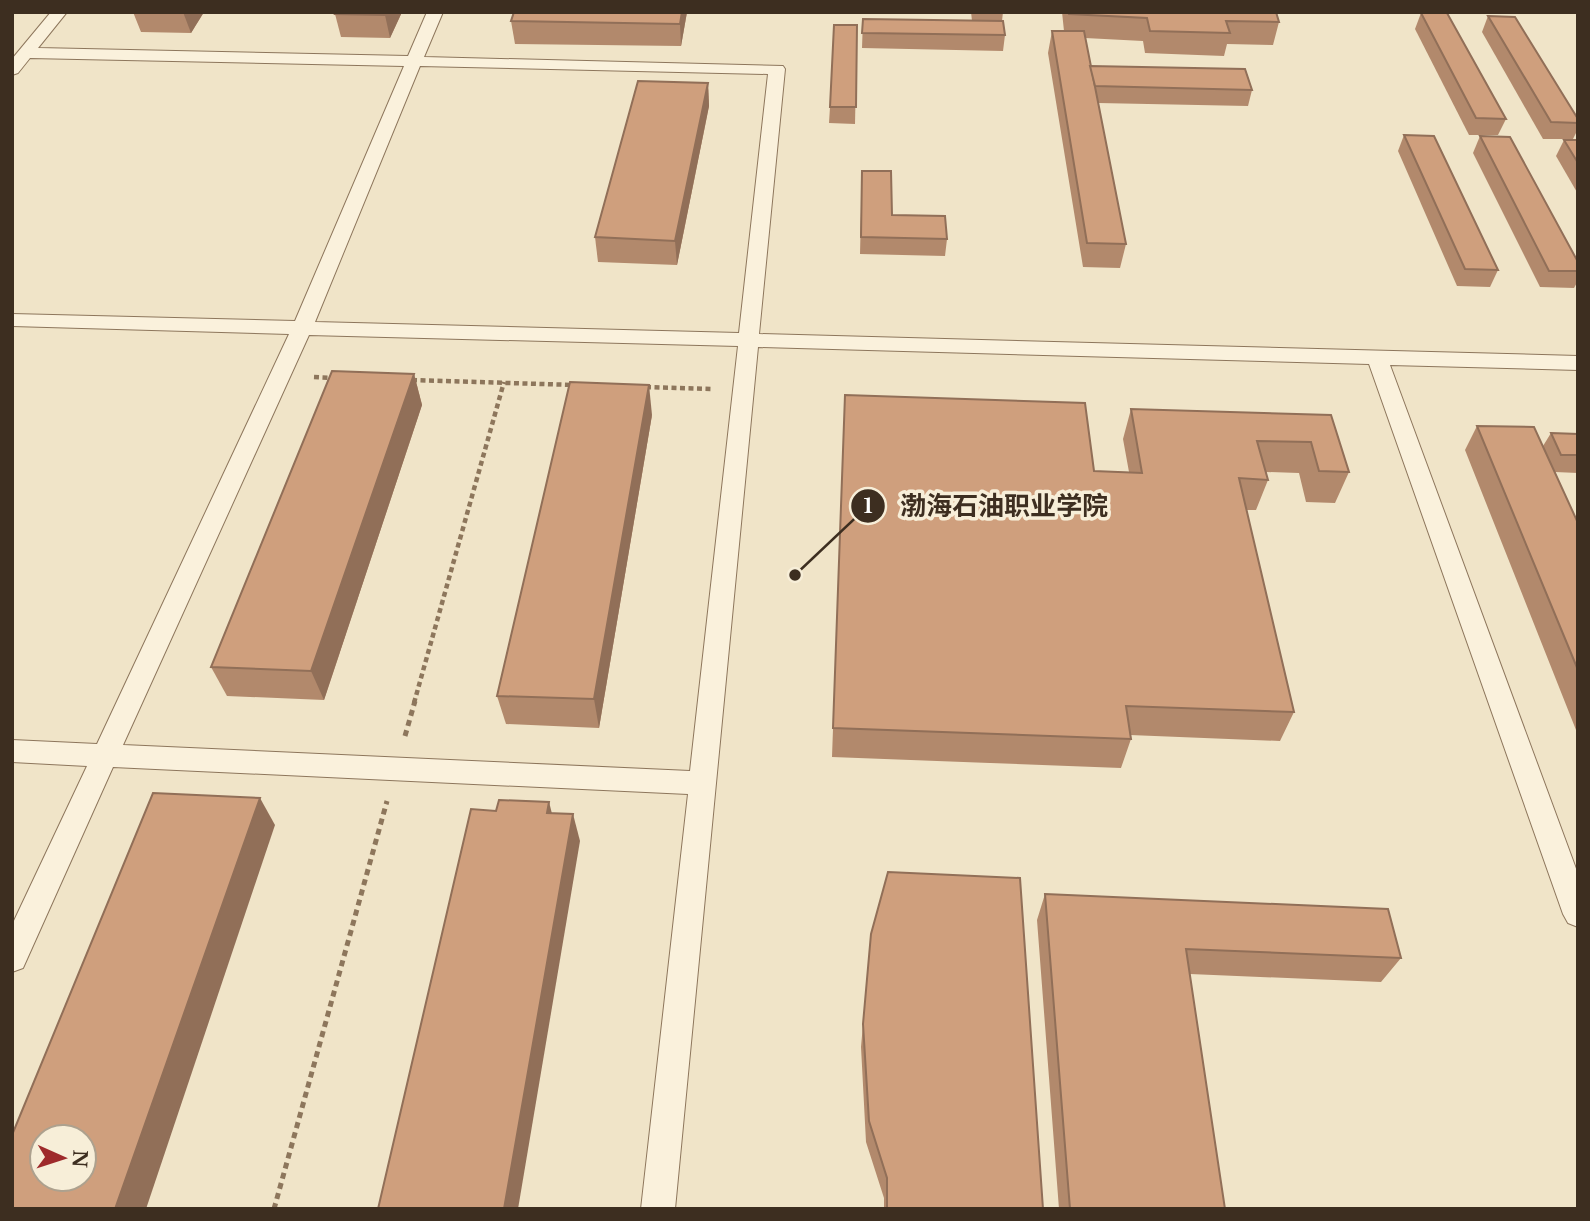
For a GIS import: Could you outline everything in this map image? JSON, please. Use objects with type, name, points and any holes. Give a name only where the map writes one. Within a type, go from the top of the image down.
[{"type":"lane","points":[[12,70],[59,12]]},
{"type":"lane","points":[[12,958],[302,328],[435,12]]},
{"type":"lane","points":[[26,53],[777,69],[658,1209]]},
{"type":"lane","points":[[12,320],[1578,363]]},
{"type":"lane","points":[[1377,357],[1578,914]]},
{"type":"lane","points":[[12,751],[702,783]]},
{"type":"path","points":[[279,376],[345,378]]},
{"type":"path","points":[[411,380],[583,385]]},
{"type":"path","points":[[637,386],[743,390]]},
{"type":"building","points":[[386,12],[385,15],[335,14]]},
{"type":"building","points":[[514,12],[682,12],[680,24],[511,21]]},
{"type":"building","points":[[1068,12],[1276,12],[1279,22],[1226,21],[1230,33],[1150,31],[1147,18]]},
{"type":"building","points":[[1421,13],[1447,13],[1506,119],[1476,118]]},
{"type":"building","points":[[1488,16],[1515,17],[1578,123],[1551,122]]},
{"type":"building","points":[[863,19],[1003,21],[1005,35],[862,33]]},
{"type":"building","points":[[834,25],[857,25],[856,107],[830,107]]},
{"type":"building","points":[[1052,31],[1084,31],[1126,244],[1087,243]]},
{"type":"building","points":[[1090,66],[1245,69],[1252,90],[1095,86]]},
{"type":"building","points":[[638,81],[708,83],[675,241],[595,237]]},
{"type":"building","points":[[1404,135],[1434,136],[1498,270],[1465,269]]},
{"type":"building","points":[[1480,136],[1510,137],[1578,262],[1578,271],[1549,271]]},
{"type":"building","points":[[1564,140],[1578,140],[1578,163]]},
{"type":"building","points":[[862,171],[891,171],[892,215],[945,216],[947,239],[861,237]]},
{"type":"building","points":[[332,371],[414,374],[311,671],[211,667]]},
{"type":"building","points":[[570,382],[649,385],[594,699],[497,696]]},
{"type":"building","points":[[845,395],[1085,403],[1094,471],[1142,473],[1131,409],[1331,415],[1349,472],[1319,471],[1311,442],[1257,441],[1268,480],[1239,478],[1294,712],[1126,706],[1131,739],[833,728]]},
{"type":"building","points":[[1477,426],[1534,427],[1578,523],[1578,670]]},
{"type":"building","points":[[1551,433],[1578,434],[1578,455],[1561,455]]},
{"type":"building","points":[[153,793],[260,798],[115,1209],[12,1209],[12,1135]]},
{"type":"building","points":[[499,800],[549,802],[547,813],[573,814],[504,1209],[378,1209],[471,809],[496,811]]},
{"type":"building","points":[[888,872],[1020,878],[1043,1209],[887,1209],[887,1178],[869,1121],[863,1024],[871,934]]},
{"type":"building","points":[[1045,894],[1388,909],[1401,958],[1186,949],[1225,1209],[1070,1209]]},
{"type":"place","name":"渤海石油职业学院","points":[[795,575]]}]
